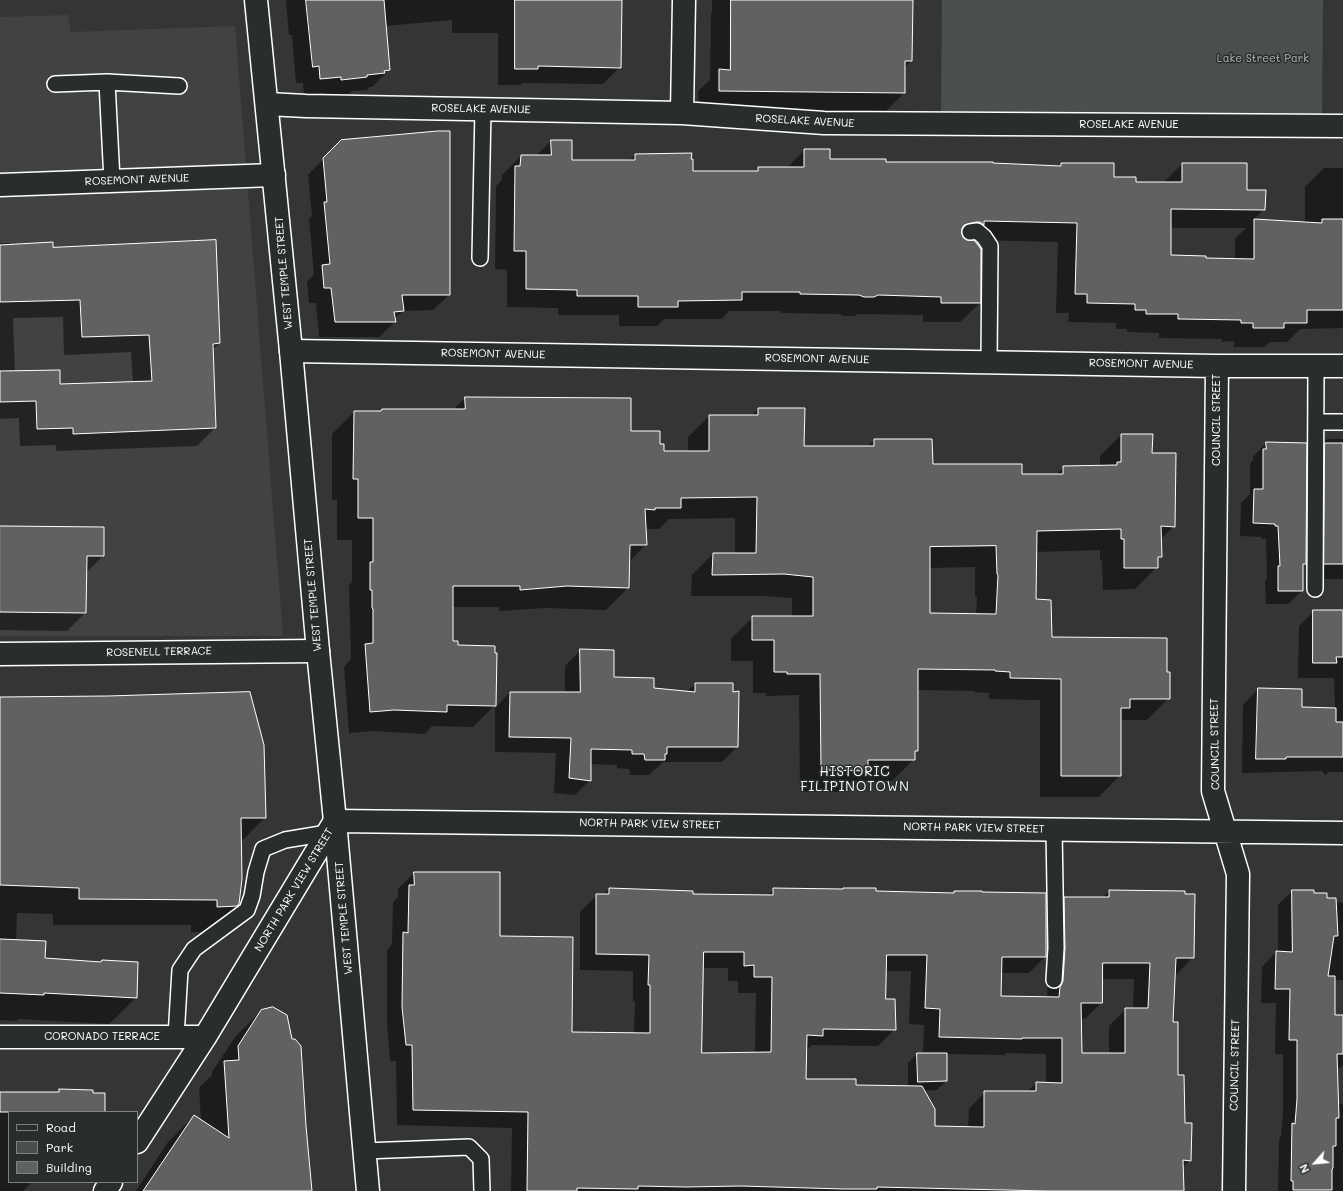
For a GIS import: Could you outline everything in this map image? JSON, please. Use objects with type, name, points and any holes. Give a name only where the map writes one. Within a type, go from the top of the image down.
[{"type":"street","name":"WEST TEMPLE STREET","points":[[256,0],[291,351],[318,651],[331,827],[368,1191]]},
{"type":"street","points":[[682,113],[684,0]]},
{"type":"street","name":"ROSELAKE AVENUE","points":[[267,104],[682,113],[824,123],[1343,126]]},
{"type":"street","name":"ROSEMONT AVENUE","points":[[0,185],[274,175]]},
{"type":"street","name":"ROSEMONT AVENUE","points":[[291,351],[1217,366],[1343,366]]},
{"type":"street","name":"COUNCIL STREET","points":[[1217,366],[1213,790],[1238,874],[1234,1191]]},
{"type":"street","name":"ROSENELL TERRACE","points":[[0,654],[318,651]]},
{"type":"street","name":"NORTH PARK VIEW STREET","points":[[138,1140],[205,1037],[331,827],[1054,829],[1343,833]]},
{"type":"street","name":"CORONADO TERRACE","points":[[0,1037],[205,1037]]},
{"type":"lane","points":[[106,82],[112,181]]},
{"type":"lane","points":[[55,84],[106,82],[180,86]]},
{"type":"lane","points":[[480,258],[483,109]]},
{"type":"lane","points":[[970,232],[977,232],[984,237],[990,246],[990,362]]},
{"type":"lane","points":[[1315,589],[1316,366]]},
{"type":"lane","points":[[1316,422],[1343,422]]},
{"type":"lane","points":[[176,1037],[180,970],[194,949],[247,910],[252,896],[256,872],[263,849],[285,840],[331,827]]},
{"type":"lane","points":[[1054,829],[1056,948],[1054,980]]},
{"type":"lane","points":[[364,1151],[469,1147],[481,1159],[482,1191]]},
{"type":"shaded area","points":[[68,15],[71,32],[235,26],[283,636],[0,636],[0,17]]},
{"type":"green space","name":"Lake Street Park","points":[[942,0],[1323,0],[1322,119],[941,114]]},
{"type":"building","points":[[306,0],[384,0],[390,70],[384,71],[385,73],[367,75],[367,77],[341,80],[341,77],[320,79],[319,66],[313,67]]},
{"type":"building","points":[[515,0],[622,0],[621,68],[538,66],[538,69],[515,69]]},
{"type":"building","points":[[731,0],[913,0],[912,61],[905,61],[905,93],[719,91],[719,69],[730,70]]},
{"type":"building","points":[[450,131],[450,295],[402,295],[404,311],[394,312],[396,322],[335,322],[331,288],[324,288],[322,265],[330,264],[324,202],[327,202],[323,158],[341,140]]},
{"type":"building","points":[[551,140],[572,140],[572,160],[635,160],[635,154],[692,153],[691,159],[693,159],[693,171],[758,171],[758,167],[804,167],[804,149],[830,149],[830,159],[886,159],[886,162],[993,162],[1061,166],[1061,163],[1114,163],[1114,177],[1136,177],[1136,182],[1182,182],[1182,163],[1247,163],[1247,190],[1266,190],[1265,210],[1171,209],[1171,255],[1206,256],[1206,258],[1254,259],[1254,219],[1322,223],[1322,219],[1343,219],[1343,310],[1307,310],[1307,323],[1284,323],[1284,328],[1253,328],[1253,323],[1241,323],[1241,320],[1178,319],[1178,314],[1146,314],[1146,310],[1135,310],[1135,304],[1087,303],[1087,294],[1075,294],[1077,223],[984,221],[984,225],[980,222],[976,222],[964,225],[962,229],[963,237],[967,240],[974,240],[981,249],[981,303],[941,303],[941,297],[878,295],[874,297],[864,297],[859,295],[800,294],[800,292],[742,292],[742,300],[678,301],[678,307],[638,307],[638,296],[577,296],[577,290],[526,289],[526,251],[514,251],[515,166],[520,166],[521,155],[551,155]]},
{"type":"building","points":[[216,240],[220,343],[213,344],[216,428],[73,434],[73,428],[37,429],[36,401],[0,402],[0,371],[60,370],[60,384],[152,381],[149,335],[82,337],[80,300],[0,302],[0,245],[53,242],[53,247]]},
{"type":"building","points":[[465,397],[631,398],[631,431],[660,431],[660,444],[664,444],[664,451],[709,451],[709,415],[758,415],[758,408],[805,408],[804,446],[874,446],[874,439],[932,439],[933,464],[1022,464],[1022,474],[1063,474],[1063,466],[1117,465],[1117,462],[1121,462],[1121,434],[1153,434],[1152,453],[1176,453],[1175,527],[1161,526],[1162,557],[1158,557],[1158,568],[1124,568],[1124,539],[1121,539],[1121,529],[1037,531],[1036,599],[1051,600],[1052,637],[1167,638],[1167,672],[1170,672],[1170,699],[1130,699],[1130,708],[1121,708],[1121,776],[1061,776],[1061,679],[1010,678],[1010,672],[995,670],[918,669],[918,751],[915,751],[915,760],[868,760],[868,771],[821,770],[820,674],[787,674],[787,672],[774,672],[774,640],[752,640],[752,616],[813,616],[813,577],[784,574],[712,575],[713,553],[756,553],[757,497],[681,498],[681,508],[655,508],[655,510],[645,509],[647,545],[630,545],[629,588],[567,586],[520,590],[520,586],[453,586],[453,641],[458,641],[458,645],[495,646],[495,653],[497,653],[496,706],[447,705],[447,712],[394,710],[370,712],[365,644],[373,643],[373,609],[372,590],[370,590],[370,562],[373,562],[373,518],[358,518],[358,479],[353,479],[354,411],[381,411],[382,409],[465,409]],"holes":[[[996,546],[996,614],[930,613],[930,547]]]},
{"type":"building","points":[[1266,442],[1307,443],[1306,564],[1303,564],[1303,591],[1278,591],[1278,566],[1280,566],[1278,526],[1275,526],[1275,524],[1253,523],[1254,489],[1263,489],[1263,449],[1266,449]]},
{"type":"building","points":[[1325,443],[1343,443],[1343,564],[1324,564]]},
{"type":"building","points":[[0,526],[104,527],[104,556],[87,556],[86,613],[0,612]]},
{"type":"building","points":[[1313,610],[1343,610],[1343,657],[1336,657],[1337,663],[1313,663]]},
{"type":"building","points":[[580,649],[614,650],[614,677],[654,678],[654,688],[695,692],[695,683],[733,683],[733,692],[739,691],[738,747],[667,747],[665,760],[645,760],[644,754],[632,754],[632,750],[591,749],[591,781],[569,778],[571,738],[509,737],[510,692],[580,692]]},
{"type":"building","points":[[1258,688],[1302,689],[1302,707],[1336,708],[1336,722],[1343,722],[1343,757],[1286,757],[1286,759],[1256,759]]},
{"type":"building","points":[[250,692],[264,745],[266,818],[241,818],[242,879],[239,904],[237,906],[217,907],[217,900],[79,899],[79,888],[0,885],[0,697]]},
{"type":"building","points":[[414,872],[500,872],[500,936],[573,937],[572,1032],[650,1033],[650,985],[648,985],[649,955],[596,954],[596,894],[609,894],[609,888],[693,891],[693,894],[773,895],[773,888],[876,888],[876,891],[954,893],[954,891],[982,891],[1046,893],[1046,957],[1002,957],[1001,996],[1059,997],[1060,987],[1063,981],[1065,948],[1064,897],[1109,897],[1109,890],[1185,891],[1185,894],[1195,894],[1194,958],[1176,958],[1173,1022],[1178,1022],[1178,1075],[1184,1075],[1185,1123],[1192,1123],[1191,1161],[1183,1160],[1184,1191],[1047,1191],[877,1187],[877,1189],[843,1189],[741,1186],[638,1186],[638,1189],[577,1188],[577,1191],[527,1191],[528,1112],[413,1110],[412,1045],[406,1045],[402,1007],[403,932],[408,933],[409,885],[414,885]],"holes":[[[704,952],[744,952],[744,966],[754,965],[754,977],[772,977],[771,1052],[702,1053]],[[887,955],[927,955],[925,1008],[940,1009],[939,1037],[1022,1039],[1062,1038],[1062,1083],[1036,1082],[1036,1091],[984,1091],[984,1127],[935,1126],[935,1109],[922,1086],[856,1085],[856,1079],[806,1079],[807,1035],[823,1036],[823,1029],[896,1030],[895,999],[886,999]],[[1103,963],[1150,963],[1148,1008],[1125,1008],[1125,1053],[1082,1053],[1081,1003],[1102,1003]]]},
{"type":"building","points":[[1292,890],[1314,890],[1314,893],[1327,893],[1327,898],[1336,898],[1338,936],[1334,936],[1328,976],[1335,976],[1335,1015],[1343,1015],[1343,1054],[1337,1054],[1339,1118],[1336,1118],[1336,1146],[1333,1146],[1332,1190],[1293,1190],[1293,1181],[1291,1181],[1292,1123],[1295,1124],[1297,1099],[1297,1040],[1289,1040],[1290,989],[1275,989],[1276,951],[1292,952]]},
{"type":"building","points":[[0,939],[46,941],[45,958],[101,962],[102,960],[138,962],[137,998],[44,993],[44,995],[0,993]]},
{"type":"building","points":[[273,1007],[287,1015],[292,1039],[295,1039],[301,1046],[312,1191],[143,1191],[194,1115],[229,1138],[224,1061],[239,1060],[238,1046],[261,1010]]},
{"type":"building","points":[[917,1053],[947,1053],[947,1081],[918,1082]]},
{"type":"building","points":[[59,1089],[93,1090],[93,1093],[105,1093],[105,1111],[0,1112],[0,1092],[59,1092]]},
{"type":"district","name":"HISTORIC FILIPINOTOWN","points":[[855,780]]}]
